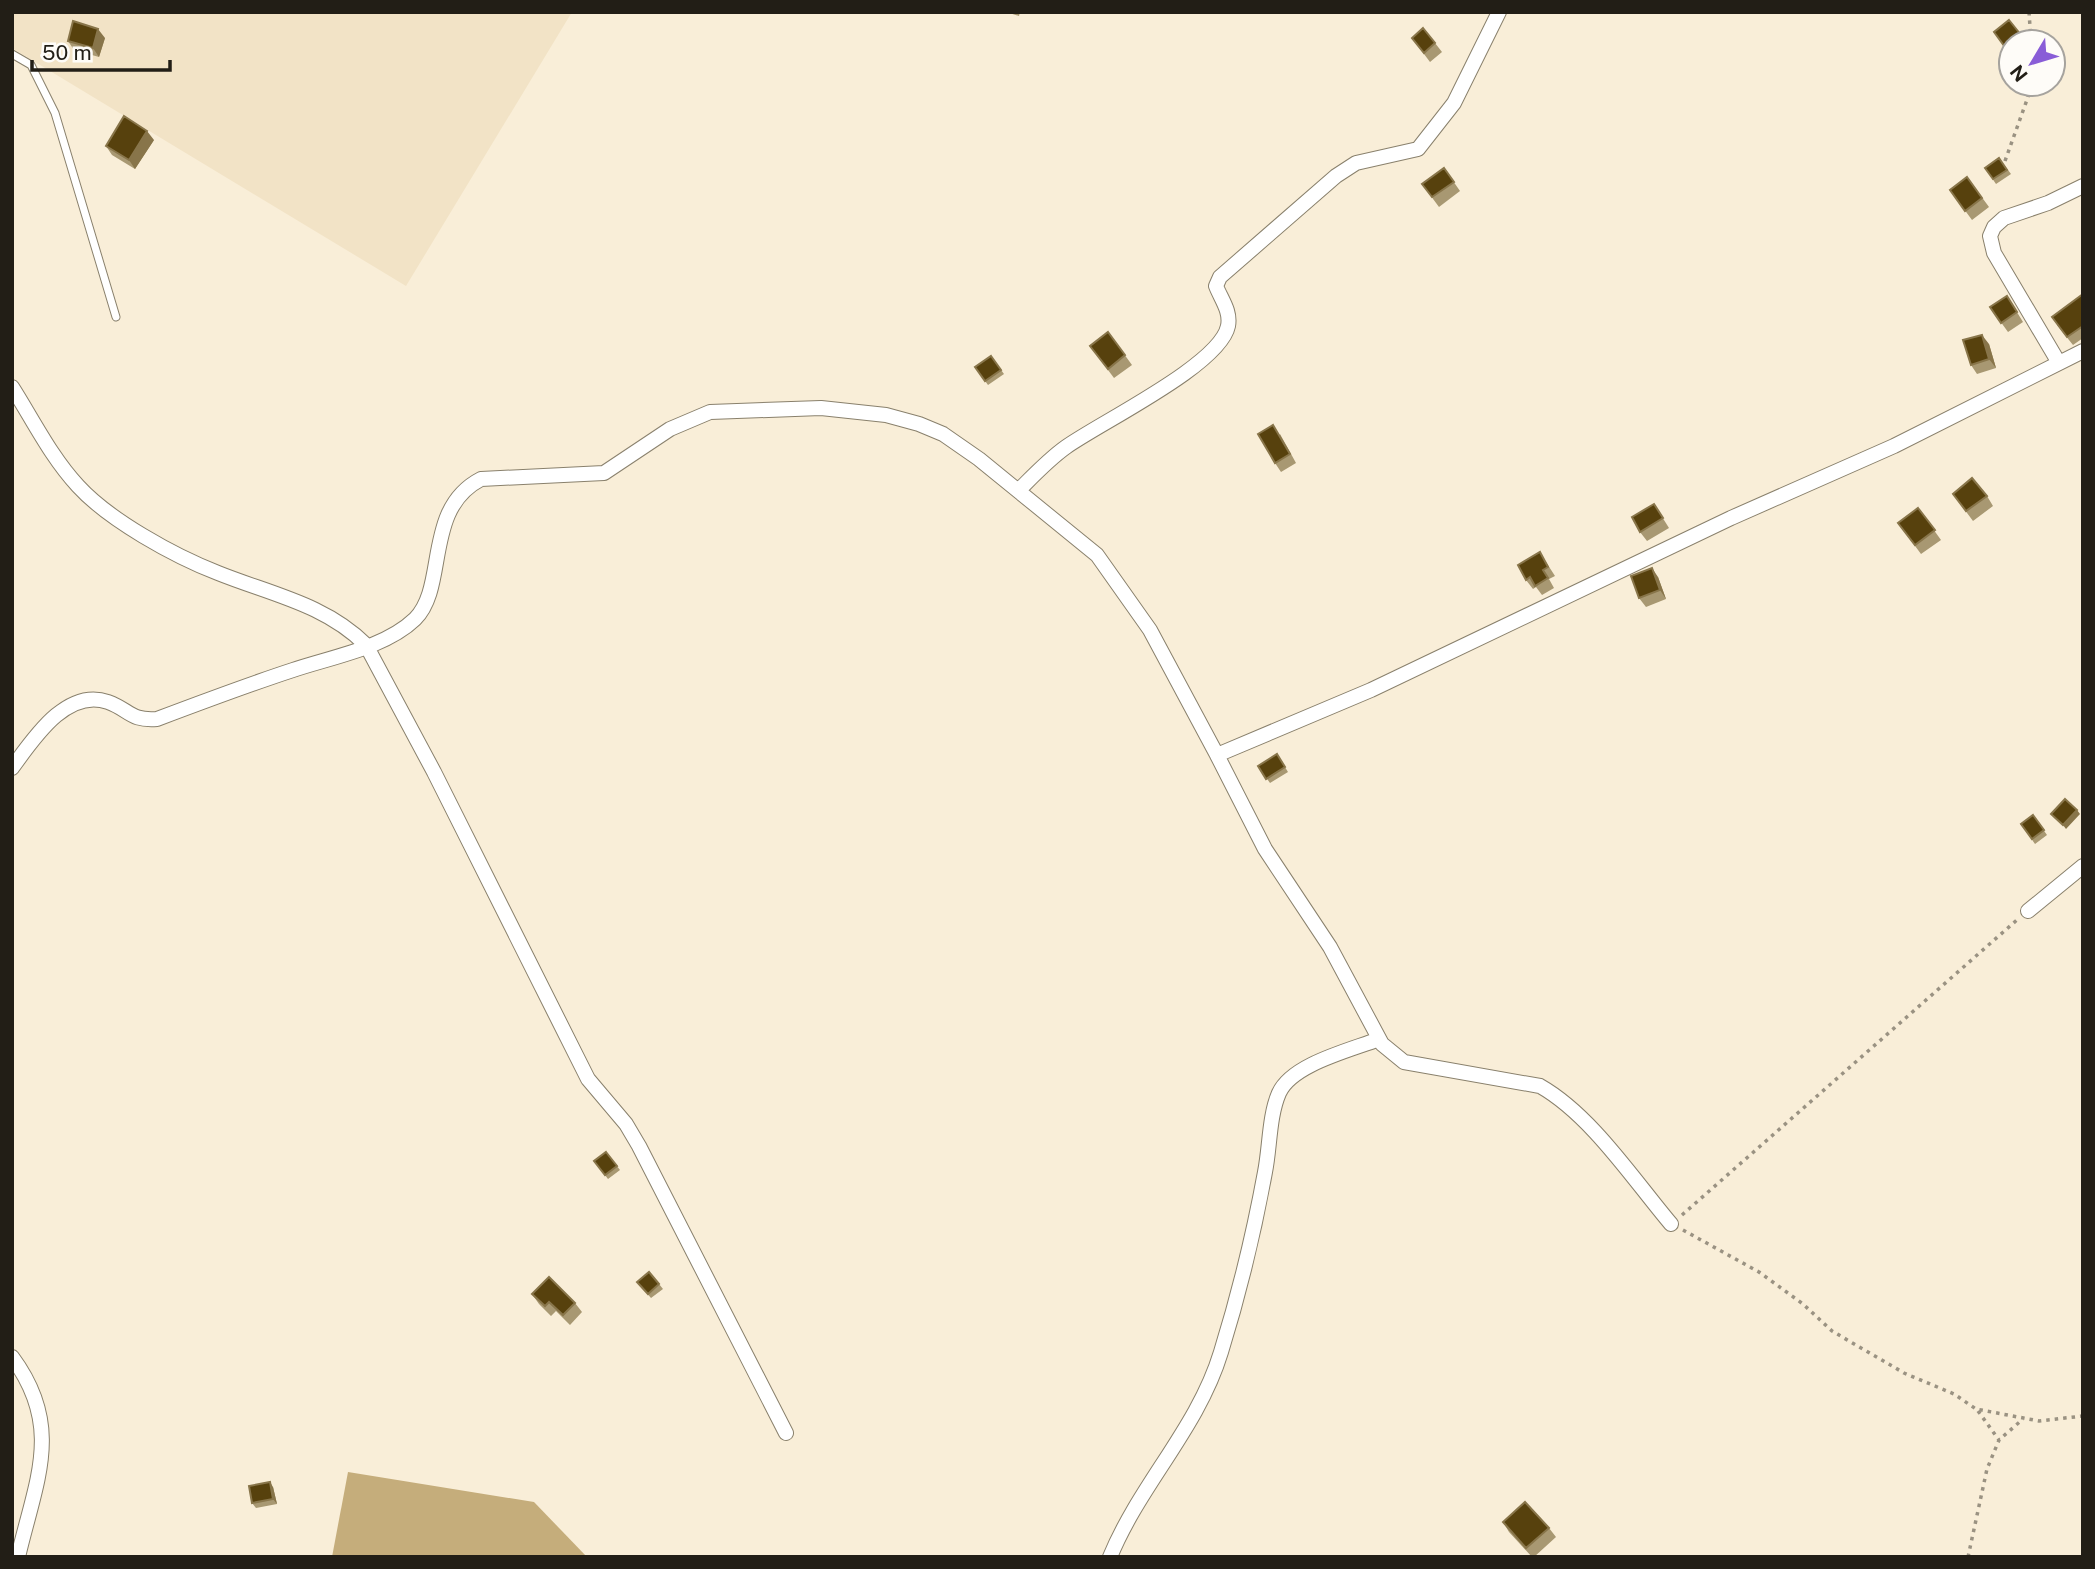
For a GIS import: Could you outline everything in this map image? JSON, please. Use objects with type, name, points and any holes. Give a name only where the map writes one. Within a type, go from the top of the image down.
[{"type":"street","points":[[1018,490],[1064,449],[1192,368],[1212,351],[1228,325],[1227,307],[1216,286],[1220,277],[1309,198],[1356,163],[1418,149],[1454,103],[1499,12]]},
{"type":"street","points":[[2059,363],[1994,253],[1990,236],[1994,227],[2004,218],[2048,203],[2083,186]]},
{"type":"street","points":[[1217,755],[1371,690],[1731,518],[1894,446],[2083,351]]},
{"type":"street","points":[[12,387],[56,458],[79,487],[97,503],[164,548],[216,572],[304,604],[344,625],[366,645],[434,772],[588,1079],[626,1124],[639,1146],[786,1433]]},
{"type":"street","points":[[12,768],[48,723],[72,705],[107,702],[138,720],[157,719],[366,645],[404,628],[418,616],[444,525],[466,487],[481,480],[604,473],[670,429],[710,412],[821,408],[886,415],[943,434],[1082,541],[1110,571],[1150,630],[1265,849],[1330,947],[1380,1039],[1404,1062],[1540,1086],[1552,1093],[1566,1103],[1671,1224]]},
{"type":"street","points":[[2028,911],[2083,866]]},
{"type":"street","points":[[1110,1557],[1132,1511],[1189,1426],[1220,1355],[1265,1172],[1279,1093],[1290,1077],[1299,1072],[1380,1039]]},
{"type":"street","points":[[12,1357],[26,1376],[36,1398],[43,1435],[42,1461],[19,1557]]},
{"type":"lane","points":[[12,54],[31,65],[51,102],[116,317]]},
{"type":"path","points":[[2005,161],[2028,98]]},
{"type":"path","points":[[1999,1440],[1976,1409],[1954,1394],[1904,1373],[1832,1331],[1803,1304],[1759,1272],[1671,1224],[2028,911]]},
{"type":"path","points":[[1976,1409],[2039,1421],[2083,1416]]},
{"type":"path","points":[[1968,1557],[1987,1469],[1999,1440],[2023,1419]]},
{"type":"shaded area","points":[[12,12],[572,12],[406,286],[12,48]]},
{"type":"shaded area","points":[[348,1472],[534,1502],[587,1557],[332,1557]]},
{"type":"building","points":[[2009,20],[2015,28],[1999,28]]},
{"type":"building","points":[[73,21],[98,29],[93,48],[68,41]]},
{"type":"building","points":[[1423,28],[1435,43],[1424,53],[1412,38]]},
{"type":"building","points":[[124,116],[147,131],[129,160],[106,146]]},
{"type":"building","points":[[1999,158],[2007,170],[1993,179],[1985,168]]},
{"type":"building","points":[[1444,168],[1454,182],[1432,197],[1422,184]]},
{"type":"building","points":[[1967,177],[1982,198],[1965,211],[1950,190]]},
{"type":"building","points":[[2083,294],[2083,326],[2067,337],[2052,317]]},
{"type":"building","points":[[2007,296],[2017,312],[2001,323],[1990,307]]},
{"type":"building","points":[[1108,332],[1125,355],[1108,369],[1090,346]]},
{"type":"building","points":[[1982,335],[1989,359],[1971,365],[1963,340]]},
{"type":"building","points":[[991,356],[1001,370],[985,381],[975,367]]},
{"type":"building","points":[[1273,425],[1290,454],[1275,463],[1258,434]]},
{"type":"building","points":[[1972,478],[1987,496],[1966,511],[1953,494]]},
{"type":"building","points":[[1654,504],[1663,518],[1640,532],[1632,517]]},
{"type":"building","points":[[1918,508],[1935,530],[1915,545],[1898,523]]},
{"type":"building","points":[[1540,552],[1548,567],[1543,570],[1548,578],[1535,586],[1530,577],[1526,580],[1518,565]]},
{"type":"building","points":[[1652,568],[1660,590],[1639,598],[1631,576]]},
{"type":"building","points":[[1277,754],[1285,767],[1266,779],[1258,766]]},
{"type":"building","points":[[2065,799],[2077,810],[2063,825],[2051,814]]},
{"type":"building","points":[[2033,815],[2044,830],[2032,839],[2021,824]]},
{"type":"building","points":[[606,1152],[617,1166],[605,1175],[594,1161]]},
{"type":"building","points":[[649,1272],[659,1284],[648,1294],[637,1282]]},
{"type":"building","points":[[549,1277],[575,1303],[563,1315],[549,1302],[545,1306],[532,1294]]},
{"type":"building","points":[[270,1482],[273,1499],[252,1503],[249,1486]]},
{"type":"building","points":[[1525,1502],[1549,1528],[1526,1548],[1503,1522]]}]
